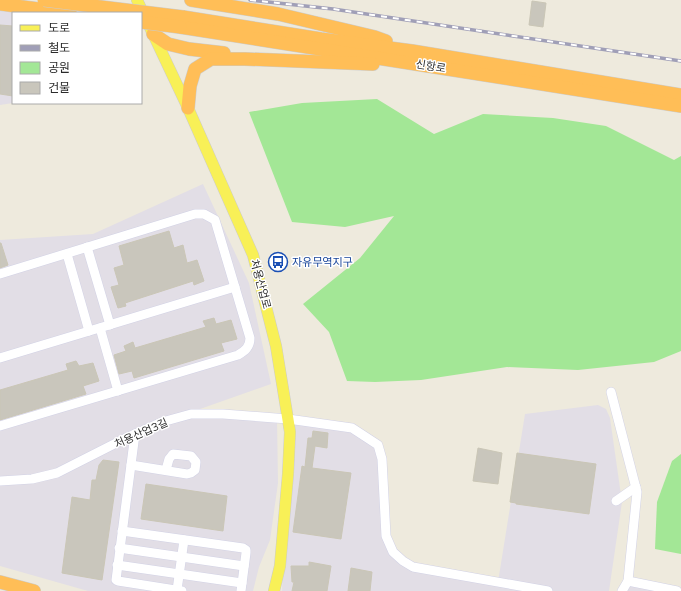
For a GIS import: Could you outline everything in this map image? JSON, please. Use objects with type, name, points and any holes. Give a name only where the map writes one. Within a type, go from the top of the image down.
[{"type":"highway","points":[[44,0],[119,12]]},
{"type":"highway","points":[[191,0],[278,14],[375,37],[412,50]]},
{"type":"highway","points":[[0,4],[62,12]]},
{"type":"highway","points":[[142,16],[181,22]]},
{"type":"highway","points":[[142,22],[181,22]]},
{"type":"highway","name":"신항로","points":[[181,22],[412,50],[681,95]]},
{"type":"highway","name":"신항로","points":[[181,22],[426,65],[681,106]]},
{"type":"highway","points":[[153,34],[168,44],[188,49],[280,60]]},
{"type":"highway","points":[[188,108],[190,86],[195,69],[212,59],[426,65]]},
{"type":"highway","points":[[0,582],[34,591]]},
{"type":"highway","points":[[0,586],[18,591]]},
{"type":"main road","name":"처용산업로","points":[[137,0],[188,108],[253,255],[276,346],[290,432],[280,566],[274,591]]},
{"type":"street","points":[[0,274],[195,214],[204,214],[215,220],[250,338],[250,343],[244,352],[238,355],[0,426]]},
{"type":"street","points":[[87,247],[110,325]]},
{"type":"street","points":[[67,254],[89,331]]},
{"type":"street","points":[[0,358],[235,287]]},
{"type":"street","points":[[100,328],[118,391]]},
{"type":"street","points":[[611,392],[636,488],[637,501],[628,581],[622,591]]},
{"type":"street","name":"처용산업3길","points":[[0,481],[32,479],[57,472],[162,422],[191,414],[223,414],[288,419],[352,428],[378,445],[382,459],[386,536],[393,552],[403,561],[413,566],[548,591]]},
{"type":"street","points":[[135,434],[115,578],[118,582],[179,591],[179,574],[184,540]]},
{"type":"street","points":[[131,465],[166,470]]},
{"type":"street","points":[[616,501],[636,488]]},
{"type":"street","points":[[117,565],[179,574],[242,587],[246,553],[246,550],[243,548],[122,531]]},
{"type":"street","points":[[120,548],[244,566]]},
{"type":"street","points":[[628,581],[677,591]]},
{"type":"shaded area","points":[[0,11],[12,12],[12,103],[0,105]]},
{"type":"shaded area","points":[[203,184],[249,283],[271,384],[183,415],[277,418],[278,483],[270,540],[259,567],[253,591],[88,591],[0,566],[0,240],[93,234]]},
{"type":"shaded area","points":[[598,405],[606,409],[610,418],[622,502],[609,591],[282,591],[288,419],[352,428],[378,445],[386,536],[403,561],[498,582],[525,414]]},
{"type":"shaded area","points":[[628,581],[677,591],[622,591]]},
{"type":"green space","points":[[377,99],[434,134],[483,114],[553,118],[606,126],[674,160],[681,156],[681,351],[654,362],[578,370],[507,367],[421,380],[375,382],[347,381],[329,332],[303,304],[360,258],[394,216],[345,227],[292,222],[249,112],[302,103]]},
{"type":"green space","points":[[681,454],[681,554],[655,549],[657,502],[672,461]]},
{"type":"building","points":[[532,1],[546,3],[543,27],[529,25]]},
{"type":"building","points":[[0,25],[12,26],[12,96],[0,94]]},
{"type":"building","points":[[169,231],[174,248],[183,245],[187,263],[197,260],[204,281],[194,285],[193,281],[125,303],[126,306],[118,308],[111,287],[119,285],[114,268],[124,265],[119,246]]},
{"type":"building","points":[[0,243],[8,265],[0,268]]},
{"type":"building","points":[[214,318],[216,324],[231,320],[237,339],[221,343],[224,351],[134,378],[132,371],[119,374],[114,355],[126,351],[124,346],[133,342],[135,348],[206,327],[203,321]]},
{"type":"building","points":[[76,361],[79,366],[93,363],[99,381],[83,386],[86,394],[0,420],[0,390],[68,370],[66,364]]},
{"type":"building","points":[[313,431],[328,433],[327,448],[315,446],[312,468],[351,473],[341,539],[293,532],[302,466],[305,467],[308,438],[312,438]]},
{"type":"building","points":[[478,448],[502,453],[498,484],[473,481]]},
{"type":"building","points":[[517,453],[596,464],[589,514],[510,502]]},
{"type":"building","points":[[103,460],[119,462],[102,580],[62,573],[72,497],[90,500],[92,480],[96,480],[99,465]]},
{"type":"building","points":[[146,484],[227,496],[223,531],[141,519]]},
{"type":"building","points":[[309,562],[331,566],[327,591],[292,591],[294,582],[292,582],[291,566],[309,566]]},
{"type":"building","points":[[351,568],[372,572],[370,591],[348,591]]},
{"type":"railway","points":[[250,0],[333,9],[681,61]]},
{"type":"place","name":"자유무역지구","points":[[278,262]]}]
